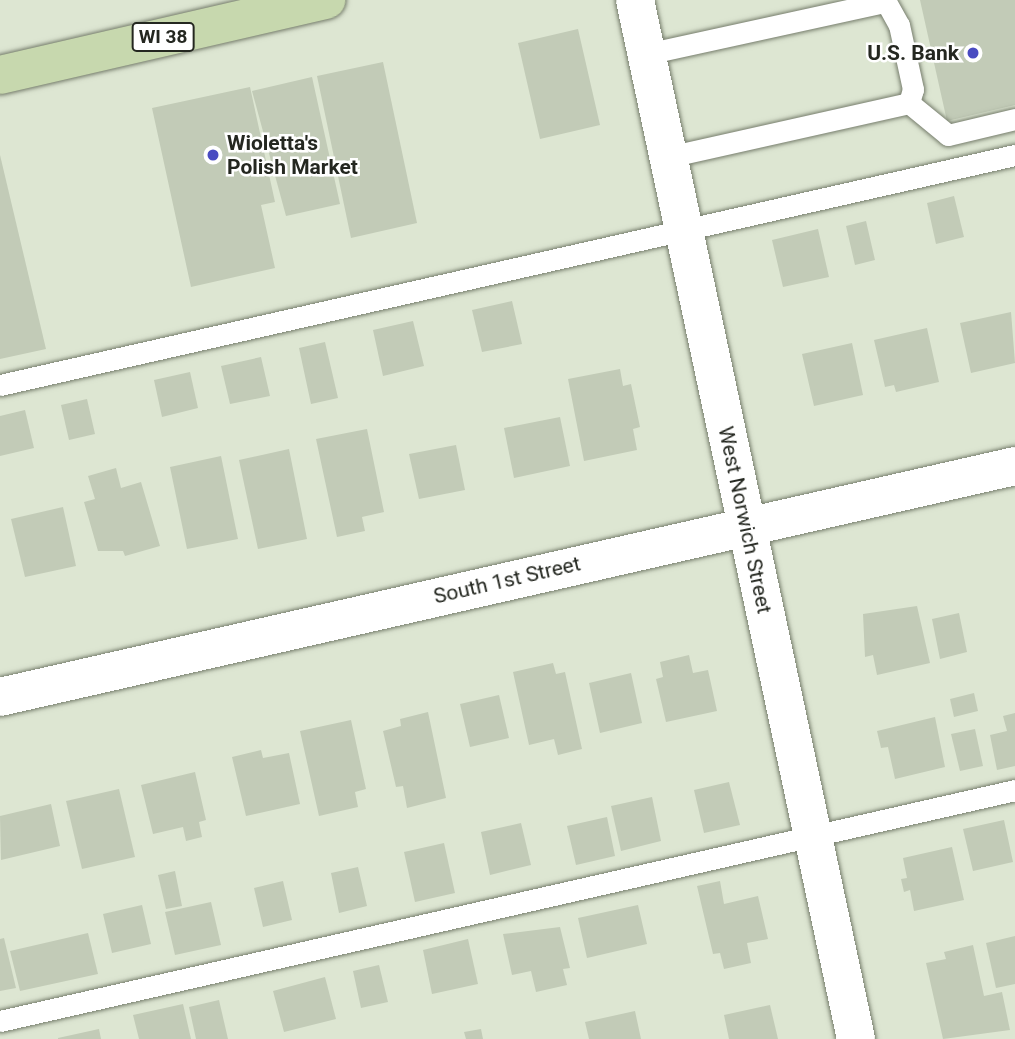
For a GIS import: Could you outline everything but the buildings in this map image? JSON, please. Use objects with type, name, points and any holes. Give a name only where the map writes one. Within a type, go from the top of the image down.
[{"type":"main road","name":"WI 38","points":[[0,75],[326,0]]},
{"type":"street","name":"West Norwich Street","points":[[635,0],[856,1039]]},
{"type":"street","name":"South 1st Street","points":[[0,697],[746,524],[1015,466]]},
{"type":"lane","points":[[646,54],[885,1],[899,25],[913,89],[909,103]]},
{"type":"lane","points":[[909,103],[948,135],[1015,119]]},
{"type":"lane","points":[[668,157],[909,103]]},
{"type":"lane","points":[[0,385],[1015,155]]},
{"type":"lane","points":[[0,1020],[1015,790]]},
{"type":"place","name":"U.S. Bank","points":[[973,53]]},
{"type":"place","name":"Wioletta's Polish Market","points":[[213,155]]}]
